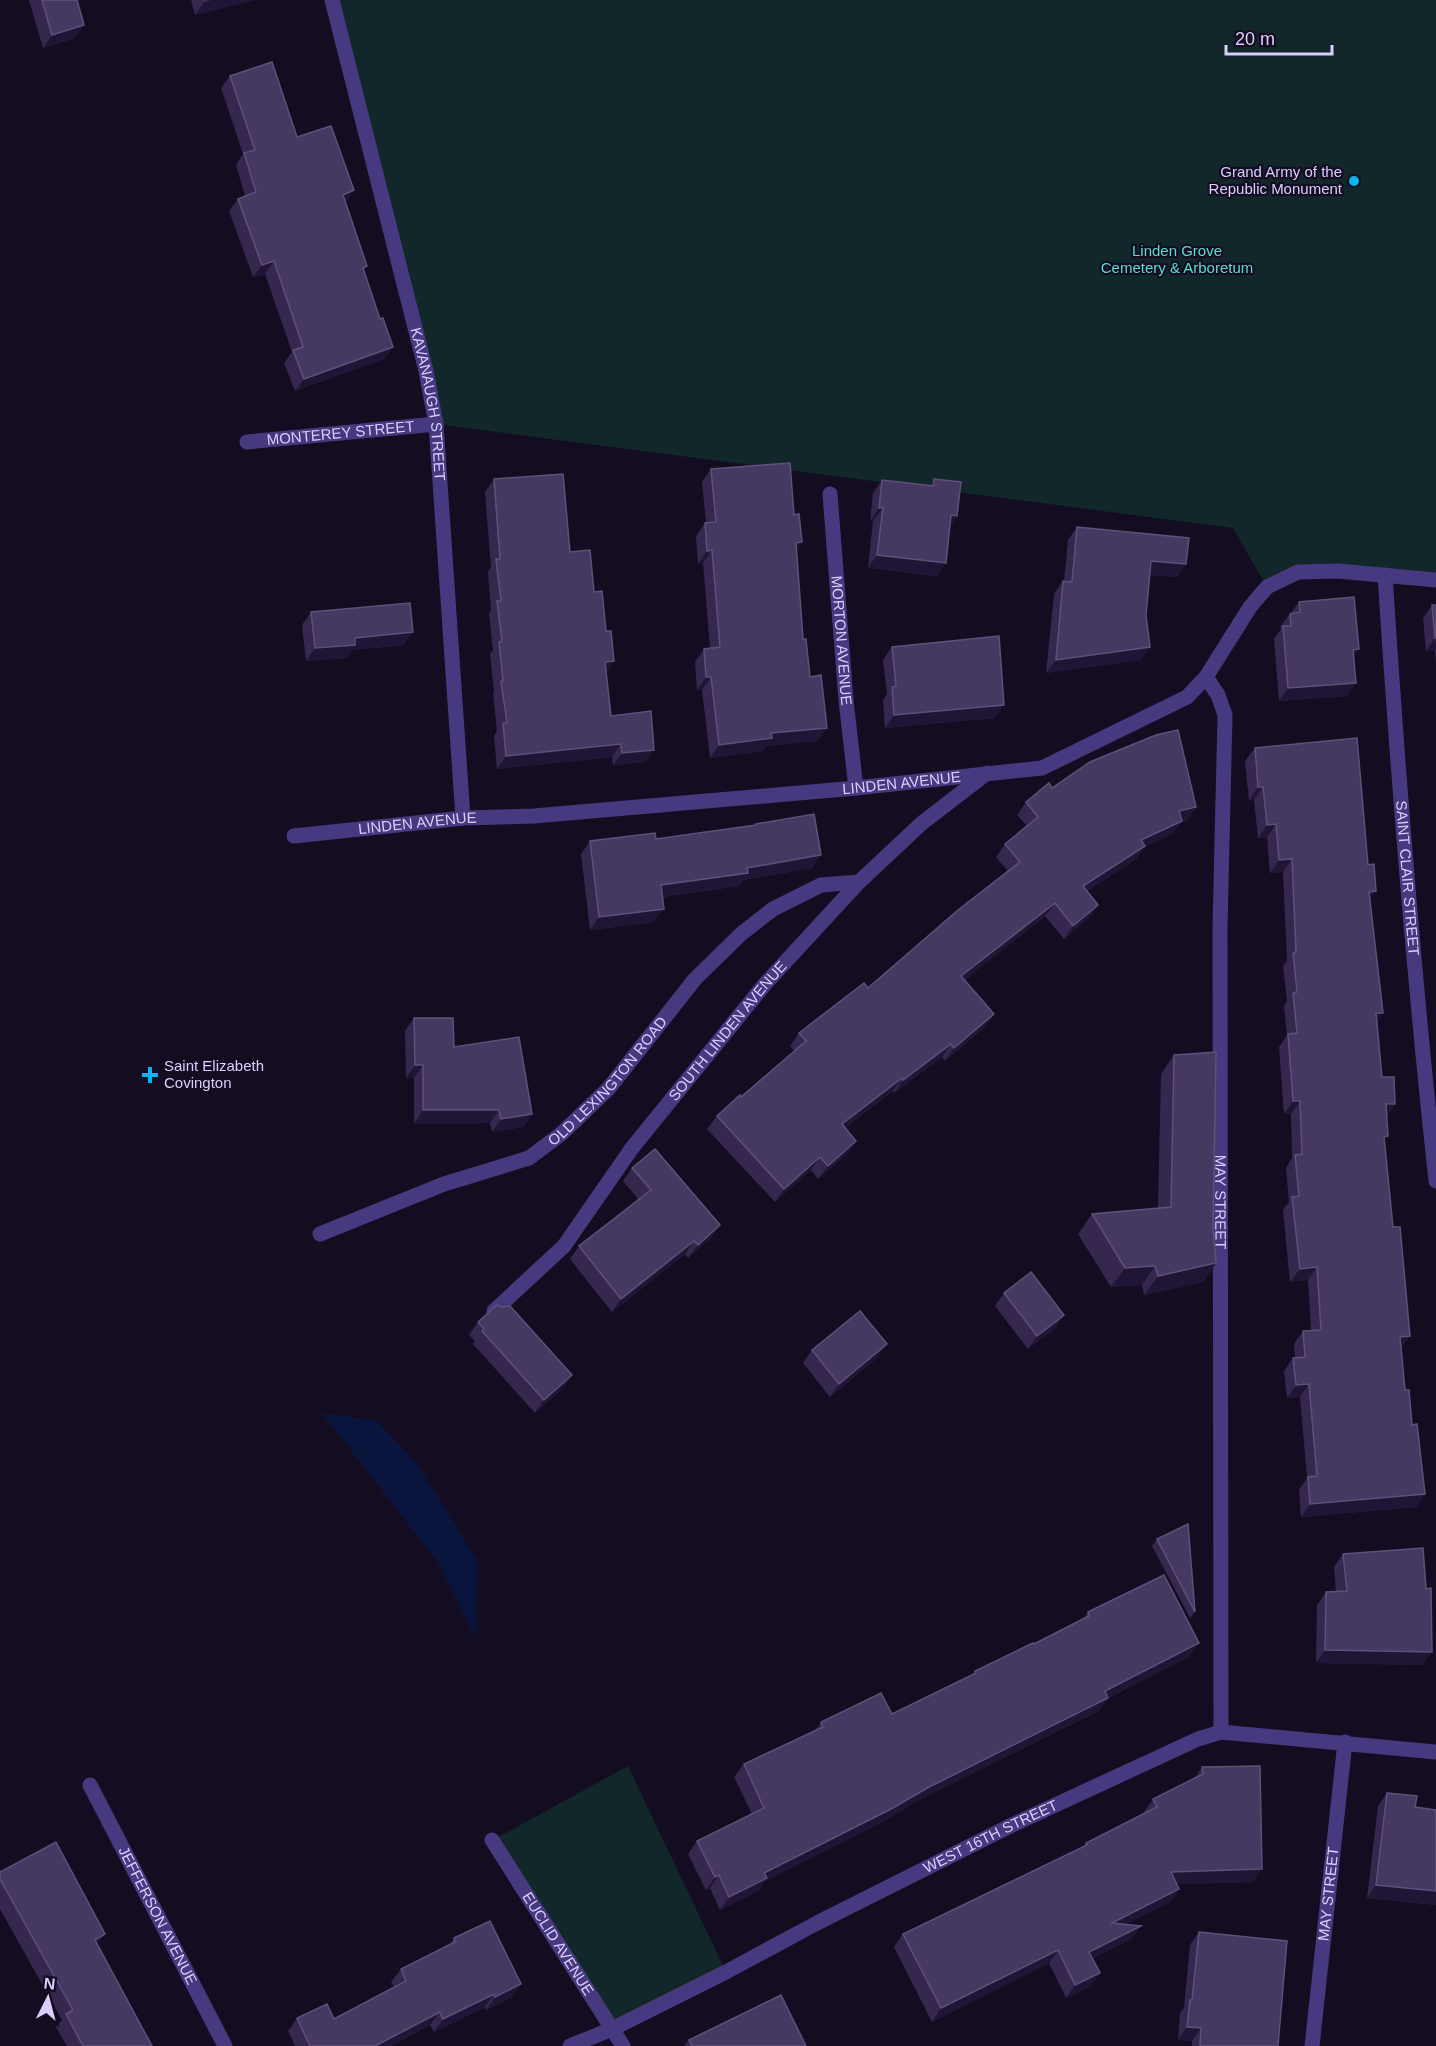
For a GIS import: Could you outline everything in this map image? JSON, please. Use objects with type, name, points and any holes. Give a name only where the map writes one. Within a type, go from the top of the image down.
[{"type":"street","name":"KAVANAUGH STREET","points":[[333,0],[420,348],[436,424],[464,818]]},
{"type":"street","name":"MONTEREY STREET","points":[[248,442],[436,424]]},
{"type":"street","name":"MORTON AVENUE","points":[[830,494],[846,700],[856,788]]},
{"type":"street","name":"LINDEN AVENUE","points":[[294,836],[464,818],[534,816],[856,788],[1042,768],[1187,697],[1206,677],[1250,607],[1268,587],[1298,572],[1338,571],[1436,580]]},
{"type":"street","name":"SAINT CLAIR STREET","points":[[1384,575],[1393,714],[1419,1022],[1436,1181]]},
{"type":"street","name":"MAY STREET","points":[[1206,677],[1218,695],[1225,716],[1220,928],[1221,1732]]},
{"type":"street","name":"SOUTH LINDEN AVENUE","points":[[494,1311],[564,1246],[640,1138],[765,984],[859,882],[922,823],[987,773]]},
{"type":"street","name":"OLD LEXINGTON ROAD","points":[[320,1234],[444,1184],[529,1158],[561,1134],[609,1088],[695,979],[741,934],[773,909],[804,892],[821,885],[859,882]]},
{"type":"street","name":"WEST 16TH STREET","points":[[570,2046],[612,2029],[1012,1825],[1198,1739],[1221,1732],[1436,1752]]},
{"type":"street","name":"MAY STREET","points":[[1312,2046],[1345,1742]]},
{"type":"street","name":"JEFFERSON AVENUE","points":[[90,1785],[225,2046]]},
{"type":"street","name":"EUCLID AVENUE","points":[[492,1840],[623,2046]]},
{"type":"green space","name":"Linden Grove Cemetery & Arboretum","points":[[332,0],[1436,0],[1436,580],[1298,572],[1267,587],[1233,528],[436,424]]},
{"type":"green space","points":[[628,1766],[726,1972],[612,2029],[493,1840]]},
{"type":"water","points":[[322,1413],[377,1421],[418,1465],[477,1560],[476,1639],[437,1561]]},
{"type":"building","points":[[42,0],[77,0],[84,25],[52,35]]},
{"type":"building","points":[[272,62],[297,137],[331,126],[354,190],[343,195],[367,266],[363,268],[380,319],[383,318],[393,347],[304,379],[293,350],[303,347],[274,261],[262,265],[238,199],[256,192],[244,153],[255,150],[230,76]]},
{"type":"building","points":[[790,463],[794,515],[799,514],[802,542],[796,543],[803,639],[806,639],[810,677],[821,675],[827,728],[771,733],[772,738],[719,745],[711,677],[706,677],[704,649],[720,647],[712,550],[707,551],[705,523],[716,522],[711,469]]},
{"type":"building","points":[[563,474],[570,552],[590,550],[594,592],[602,591],[606,631],[611,631],[614,661],[605,662],[611,716],[651,711],[654,750],[622,753],[621,744],[506,756],[503,723],[507,723],[501,681],[503,681],[499,642],[502,641],[497,601],[501,601],[496,559],[500,559],[494,479]]},
{"type":"building","points":[[934,479],[961,482],[957,516],[951,515],[946,563],[877,555],[883,508],[879,508],[882,480],[934,486]]},
{"type":"building","points":[[1077,527],[1189,538],[1186,564],[1151,561],[1146,615],[1150,647],[1056,660],[1063,581],[1072,582]]},
{"type":"building","points":[[1354,597],[1359,649],[1353,650],[1356,683],[1288,688],[1283,626],[1291,626],[1290,614],[1300,612],[1299,602]]},
{"type":"building","points":[[410,603],[413,632],[355,638],[355,645],[315,648],[311,612]]},
{"type":"building","points":[[1432,605],[1436,605],[1436,638],[1435,638]]},
{"type":"building","points":[[999,636],[1004,705],[894,715],[892,687],[896,686],[892,647]]},
{"type":"building","points":[[1178,730],[1196,807],[1179,811],[1182,821],[1141,840],[1145,846],[1083,886],[1098,905],[1073,926],[1055,903],[961,976],[994,1014],[954,1048],[951,1044],[842,1124],[856,1141],[828,1166],[820,1157],[784,1189],[717,1116],[806,1041],[799,1033],[864,983],[868,988],[958,910],[1020,862],[1005,844],[1038,817],[1026,802],[1049,783],[1052,788],[1090,762],[1156,735]]},
{"type":"building","points":[[1357,738],[1368,865],[1374,864],[1376,891],[1369,892],[1383,1013],[1376,1013],[1382,1077],[1394,1077],[1395,1104],[1386,1104],[1388,1136],[1384,1137],[1393,1227],[1400,1227],[1410,1336],[1400,1337],[1405,1390],[1409,1390],[1412,1425],[1417,1424],[1425,1494],[1310,1504],[1308,1477],[1317,1476],[1309,1384],[1296,1385],[1293,1358],[1305,1357],[1303,1331],[1321,1330],[1317,1267],[1300,1269],[1292,1197],[1299,1196],[1295,1155],[1302,1154],[1300,1101],[1293,1101],[1288,1034],[1297,1033],[1293,993],[1297,992],[1293,953],[1296,952],[1292,859],[1279,860],[1276,824],[1267,825],[1263,787],[1258,787],[1255,748]]},
{"type":"building","points":[[814,814],[821,855],[747,868],[748,873],[661,885],[664,909],[599,917],[590,841],[655,833],[656,839],[756,825]]},
{"type":"building","points":[[414,1018],[453,1018],[454,1047],[519,1037],[532,1114],[501,1119],[499,1110],[423,1110],[423,1065],[415,1065]]},
{"type":"building","points":[[1216,1052],[1213,1227],[1216,1263],[1158,1276],[1155,1266],[1125,1268],[1092,1214],[1171,1207],[1174,1055]]},
{"type":"building","points":[[655,1149],[720,1225],[698,1245],[694,1241],[621,1299],[579,1246],[651,1190],[632,1168]]},
{"type":"building","points":[[1031,1272],[1064,1315],[1037,1336],[1004,1293]]},
{"type":"building","points":[[497,1305],[510,1306],[572,1375],[544,1400],[482,1331],[484,1329],[478,1322]]},
{"type":"building","points":[[860,1311],[887,1344],[839,1384],[812,1350]]},
{"type":"building","points":[[1188,1524],[1195,1612],[1157,1539]]},
{"type":"building","points":[[1423,1548],[1426,1589],[1431,1588],[1432,1652],[1325,1650],[1326,1592],[1347,1591],[1343,1554]]},
{"type":"building","points":[[1164,1575],[1199,1643],[1105,1691],[1108,1698],[929,1787],[891,1809],[764,1873],[767,1878],[729,1897],[719,1875],[715,1877],[697,1841],[764,1808],[744,1764],[823,1727],[821,1722],[881,1693],[892,1714],[1089,1616],[1088,1612]]},
{"type":"building","points":[[1260,1766],[1262,1869],[1171,1872],[1179,1889],[1112,1923],[1141,1926],[1089,1952],[1100,1973],[1075,1985],[1058,1950],[941,2008],[903,1934],[1087,1845],[1086,1843],[1157,1807],[1153,1799],[1203,1774],[1202,1767]]},
{"type":"building","points":[[1387,1793],[1417,1796],[1415,1807],[1436,1810],[1436,1891],[1376,1885]]},
{"type":"building","points":[[56,1842],[105,1934],[95,1940],[152,2046],[83,2046],[66,2014],[73,2010],[0,1879],[0,1872]]},
{"type":"building","points":[[490,1921],[521,1984],[495,1997],[494,1994],[443,2019],[440,2012],[375,2046],[310,2046],[297,2018],[327,2004],[334,2019],[406,1981],[401,1969],[455,1942],[454,1938]]},
{"type":"building","points":[[1199,1932],[1287,1941],[1278,2046],[1200,2046],[1201,2028],[1187,2027]]},
{"type":"building","points":[[781,1995],[806,2046],[692,2046],[689,2040]]},
{"type":"place","name":"Grand Army of the Republic Monument","points":[[1354,181]]},
{"type":"place","name":"Saint Elizabeth Covington","points":[[150,1075]]}]
